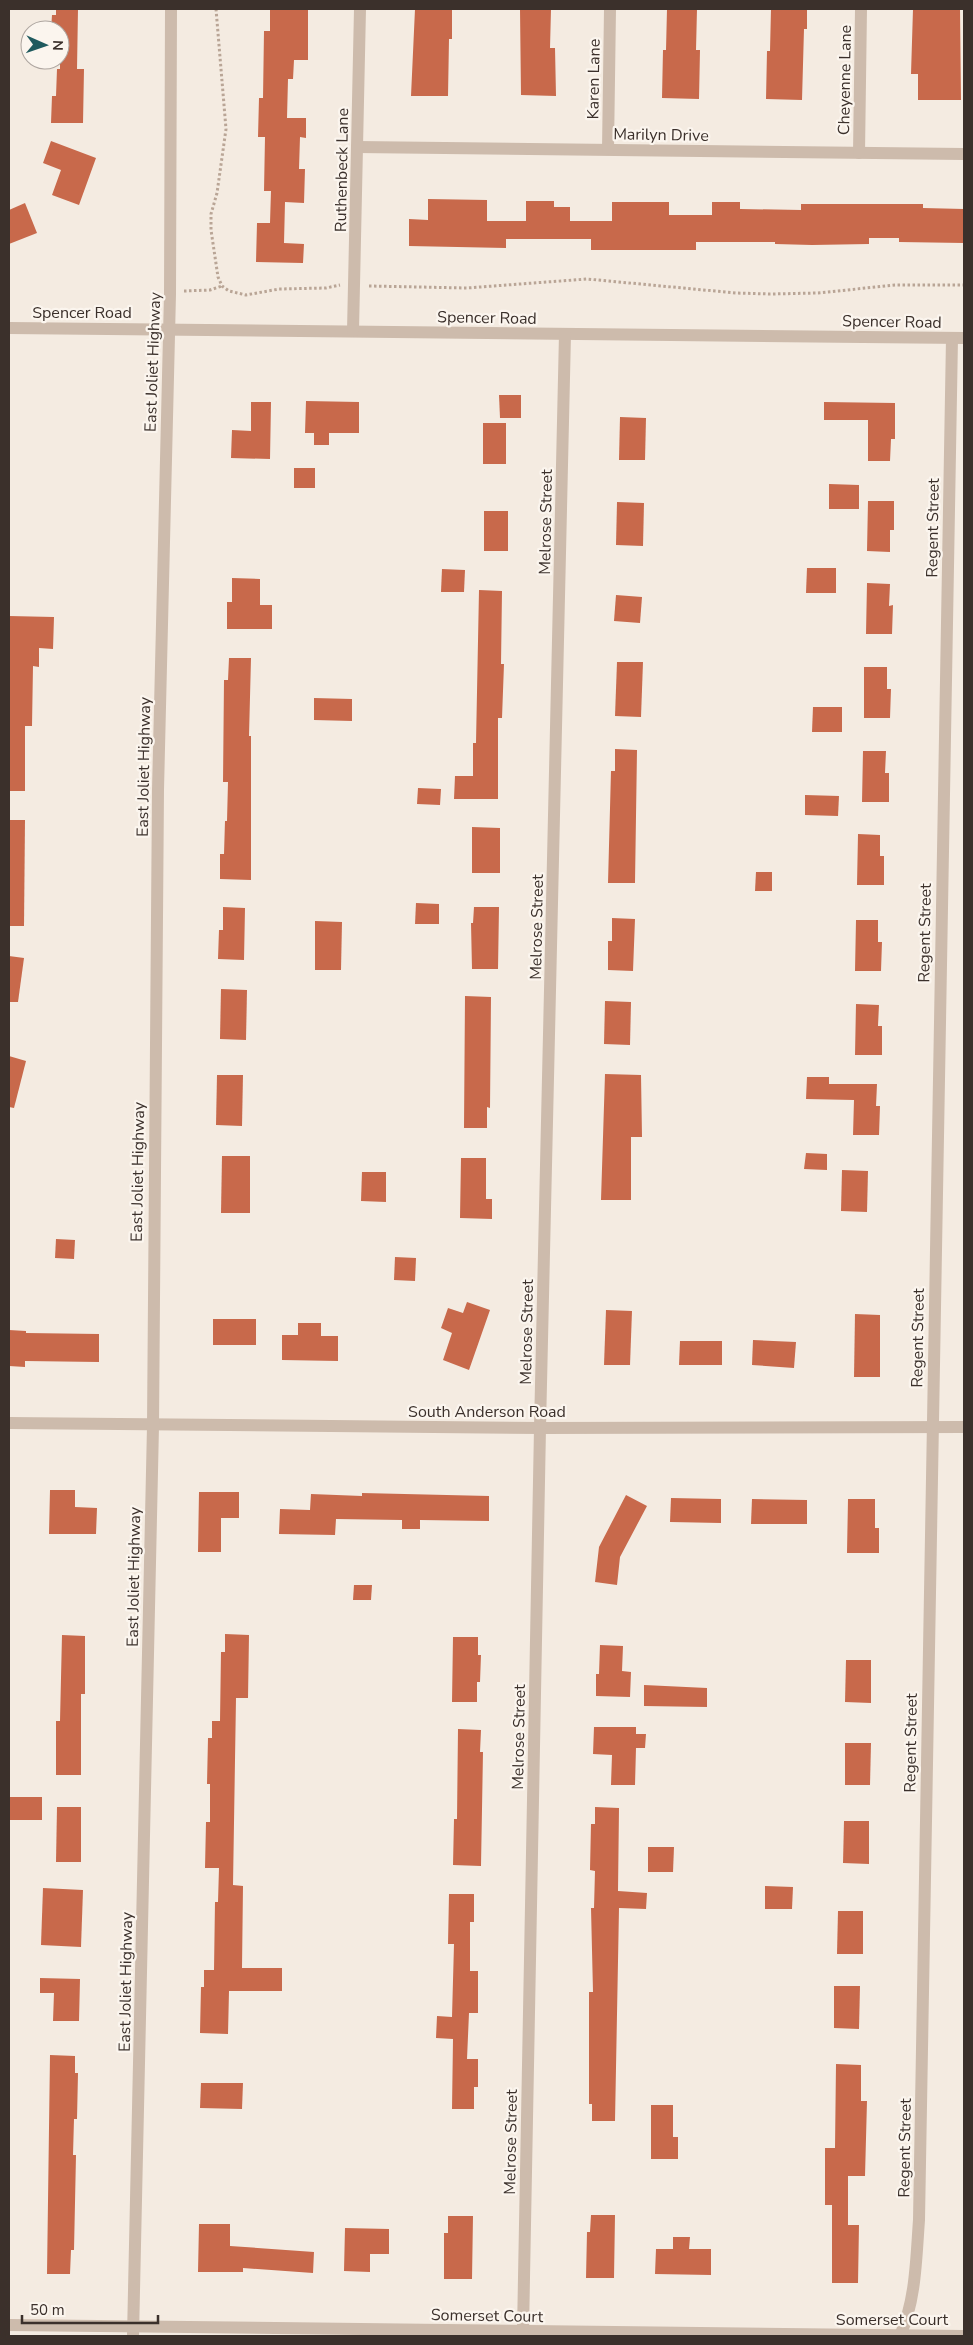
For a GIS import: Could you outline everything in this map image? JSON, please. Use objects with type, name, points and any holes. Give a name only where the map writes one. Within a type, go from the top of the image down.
[{"type":"street","name":"East Joliet Highway","points":[[133,2332],[152,1426],[158,790],[170,294],[171,9]]},
{"type":"street","name":"Ruthenbeck Lane","points":[[353,331],[360,9]]},
{"type":"street","name":"Karen Lane","points":[[608,150],[610,9]]},
{"type":"street","name":"Cheyenne Lane","points":[[859,153],[862,9]]},
{"type":"street","name":"Marilyn Drive","points":[[357,147],[964,154]]},
{"type":"street","name":"Spencer Road","points":[[9,328],[958,338]]},
{"type":"street","name":"Melrose Street","points":[[523,2331],[540,1428],[565,334]]},
{"type":"street","name":"Regent Street","points":[[900,2336],[908,2319],[913,2294],[919,2220],[931,1426],[958,338]]},
{"type":"street","name":"South Anderson Road","points":[[9,1423],[98,1423],[152,1426],[540,1428],[964,1427]]},
{"type":"street","name":"Somerset Court","points":[[9,2325],[133,2332],[523,2331],[964,2336]]},
{"type":"path","points":[[216,9],[226,129],[218,184],[211,214],[211,230],[215,263],[222,286],[229,291],[246,295],[279,289],[355,285],[380,288],[467,288],[587,280],[736,293],[770,294],[894,285],[964,285]]},
{"type":"path","points":[[170,294],[187,290],[210,290],[222,286]]},
{"type":"building","points":[[56,9],[78,9],[77,69],[84,69],[83,123],[51,123],[52,96],[56,96],[57,70],[70,70],[70,20],[52,20],[52,15],[56,15]]},
{"type":"building","points":[[270,9],[308,9],[308,60],[294,60],[293,79],[288,79],[287,118],[306,118],[306,138],[300,137],[299,169],[305,169],[304,203],[285,202],[284,243],[304,244],[303,263],[256,262],[257,223],[270,223],[271,191],[264,191],[265,137],[258,137],[259,98],[263,98],[264,31],[270,31]]},
{"type":"building","points":[[415,9],[452,9],[452,39],[449,39],[448,96],[411,96]]},
{"type":"building","points":[[520,9],[551,9],[550,48],[555,48],[556,96],[521,95]]},
{"type":"building","points":[[667,9],[697,9],[696,50],[700,50],[699,99],[662,98],[663,50],[666,50]]},
{"type":"building","points":[[771,9],[807,9],[807,29],[804,29],[802,100],[766,99],[767,51],[770,51]]},
{"type":"building","points":[[913,9],[960,9],[961,100],[918,100],[918,74],[911,74]]},
{"type":"building","points":[[51,141],[96,158],[79,205],[52,195],[61,170],[43,163]]},
{"type":"building","points":[[428,199],[487,200],[487,221],[526,221],[526,201],[554,201],[554,207],[570,207],[570,221],[612,221],[612,202],[669,202],[669,215],[712,215],[712,202],[740,202],[740,209],[801,210],[801,204],[923,204],[923,208],[964,209],[964,243],[899,242],[899,238],[869,238],[869,244],[812,245],[775,244],[775,242],[696,242],[696,250],[591,250],[591,239],[506,239],[506,248],[409,246],[409,219],[428,220]]},
{"type":"building","points":[[25,203],[37,233],[9,244],[9,210]]},
{"type":"building","points":[[499,395],[521,395],[521,418],[500,418]]},
{"type":"building","points":[[306,401],[359,402],[359,433],[329,433],[329,445],[314,445],[314,433],[305,433]]},
{"type":"building","points":[[251,402],[271,402],[270,459],[231,458],[232,430],[251,431]]},
{"type":"building","points":[[824,402],[895,403],[895,439],[891,439],[890,461],[868,461],[868,420],[824,420]]},
{"type":"building","points":[[620,417],[646,418],[645,460],[619,460]]},
{"type":"building","points":[[483,423],[506,423],[506,464],[483,464]]},
{"type":"building","points":[[294,468],[315,468],[315,488],[294,488]]},
{"type":"building","points":[[829,484],[859,485],[859,509],[829,509]]},
{"type":"building","points":[[868,501],[894,501],[894,530],[890,530],[890,552],[867,551]]},
{"type":"building","points":[[617,502],[644,503],[643,546],[616,545]]},
{"type":"building","points":[[484,511],[508,511],[508,551],[484,551]]},
{"type":"building","points":[[807,568],[836,568],[836,593],[806,593]]},
{"type":"building","points":[[442,569],[465,570],[464,592],[441,592]]},
{"type":"building","points":[[232,578],[260,579],[260,605],[272,605],[272,629],[227,629],[227,602],[232,602]]},
{"type":"building","points":[[867,583],[890,584],[889,606],[893,605],[892,634],[866,634]]},
{"type":"building","points":[[479,590],[502,591],[501,664],[504,664],[502,718],[498,718],[498,799],[454,799],[455,776],[473,776],[473,743],[476,743]]},
{"type":"building","points":[[616,595],[642,597],[640,623],[614,621]]},
{"type":"building","points":[[9,616],[54,617],[53,649],[39,648],[39,667],[33,666],[32,726],[25,726],[25,791],[9,791]]},
{"type":"building","points":[[229,658],[251,658],[249,736],[251,736],[251,880],[220,879],[220,854],[224,854],[225,821],[227,821],[228,782],[223,782],[224,680],[228,680]]},
{"type":"building","points":[[617,662],[643,662],[641,717],[615,716]]},
{"type":"building","points":[[864,667],[887,667],[887,689],[891,689],[890,718],[864,718]]},
{"type":"building","points":[[314,698],[352,699],[352,721],[314,720]]},
{"type":"building","points":[[813,707],[842,707],[842,732],[812,732]]},
{"type":"building","points":[[615,749],[637,750],[635,883],[608,883],[611,771],[615,771]]},
{"type":"building","points":[[863,751],[886,751],[885,773],[889,773],[889,802],[862,802]]},
{"type":"building","points":[[418,788],[441,789],[440,805],[417,804]]},
{"type":"building","points":[[805,795],[839,796],[838,816],[805,815]]},
{"type":"building","points":[[9,820],[25,820],[24,926],[9,926]]},
{"type":"building","points":[[472,827],[500,828],[500,873],[472,873]]},
{"type":"building","points":[[858,834],[880,835],[880,856],[884,856],[884,885],[857,885]]},
{"type":"building","points":[[756,872],[772,872],[772,891],[755,891]]},
{"type":"building","points":[[416,903],[439,904],[439,924],[415,924]]},
{"type":"building","points":[[223,907],[245,908],[244,960],[218,959],[219,930],[223,930]]},
{"type":"building","points":[[474,907],[499,907],[498,969],[472,969],[471,923],[473,923]]},
{"type":"building","points":[[612,918],[635,919],[633,971],[608,970],[608,941],[612,941]]},
{"type":"building","points":[[856,920],[878,920],[878,942],[882,942],[881,971],[855,971]]},
{"type":"building","points":[[315,921],[342,922],[341,970],[315,970]]},
{"type":"building","points":[[9,956],[24,958],[18,1002],[9,1002]]},
{"type":"building","points":[[221,989],[247,990],[246,1040],[220,1039]]},
{"type":"building","points":[[465,996],[491,997],[490,1108],[487,1107],[487,1128],[464,1128]]},
{"type":"building","points":[[605,1001],[631,1002],[630,1045],[604,1044]]},
{"type":"building","points":[[856,1004],[879,1005],[878,1026],[882,1026],[882,1055],[855,1055]]},
{"type":"building","points":[[9,1056],[26,1061],[14,1108],[9,1107]]},
{"type":"building","points":[[605,1074],[641,1075],[642,1137],[631,1137],[631,1200],[601,1200]]},
{"type":"building","points":[[217,1075],[243,1075],[242,1126],[216,1125]]},
{"type":"building","points":[[807,1077],[829,1077],[829,1084],[877,1084],[876,1106],[880,1106],[879,1135],[853,1135],[854,1100],[806,1099]]},
{"type":"building","points":[[806,1153],[827,1154],[827,1170],[804,1169]]},
{"type":"building","points":[[222,1156],[250,1156],[250,1213],[221,1213]]},
{"type":"building","points":[[461,1158],[486,1158],[486,1199],[492,1199],[492,1219],[460,1218]]},
{"type":"building","points":[[842,1170],[868,1171],[867,1212],[841,1211]]},
{"type":"building","points":[[362,1172],[386,1172],[386,1202],[361,1201]]},
{"type":"building","points":[[56,1239],[75,1240],[74,1259],[55,1258]]},
{"type":"building","points":[[395,1257],[416,1258],[415,1281],[394,1280]]},
{"type":"building","points":[[467,1302],[490,1310],[469,1370],[443,1360],[452,1333],[441,1328],[448,1308],[463,1313]]},
{"type":"building","points":[[606,1310],[632,1311],[630,1365],[604,1365]]},
{"type":"building","points":[[855,1314],[880,1315],[880,1377],[854,1377]]},
{"type":"building","points":[[213,1319],[256,1319],[256,1345],[213,1345]]},
{"type":"building","points":[[298,1323],[321,1323],[321,1336],[338,1336],[338,1361],[282,1360],[282,1335],[298,1335]]},
{"type":"building","points":[[9,1330],[26,1331],[26,1333],[99,1334],[99,1362],[25,1361],[25,1367],[9,1366]]},
{"type":"building","points":[[753,1340],[796,1342],[794,1368],[752,1365]]},
{"type":"building","points":[[680,1341],[722,1341],[722,1365],[679,1365]]},
{"type":"building","points":[[50,1490],[75,1490],[75,1507],[97,1508],[96,1534],[49,1534]]},
{"type":"building","points":[[199,1492],[239,1492],[239,1518],[221,1518],[221,1552],[198,1552]]},
{"type":"building","points":[[362,1493],[489,1496],[489,1521],[420,1520],[420,1529],[402,1529],[402,1520],[336,1519],[335,1535],[279,1534],[280,1509],[310,1510],[311,1494],[362,1496]]},
{"type":"building","points":[[626,1495],[647,1506],[620,1557],[617,1585],[595,1582],[599,1547]]},
{"type":"building","points":[[671,1498],[721,1499],[721,1523],[670,1522]]},
{"type":"building","points":[[752,1499],[807,1500],[807,1524],[751,1524]]},
{"type":"building","points":[[848,1499],[875,1499],[875,1528],[879,1528],[879,1553],[847,1553]]},
{"type":"building","points":[[354,1585],[372,1585],[371,1600],[353,1600]]},
{"type":"building","points":[[225,1634],[249,1635],[248,1698],[236,1698],[233,1885],[243,1886],[242,1968],[282,1968],[282,1991],[229,1991],[228,2034],[200,2033],[201,1987],[204,1987],[204,1970],[214,1970],[215,1902],[218,1902],[219,1868],[205,1868],[206,1822],[210,1822],[210,1784],[207,1784],[208,1738],[212,1738],[212,1721],[220,1721],[221,1652],[225,1652]]},
{"type":"building","points":[[62,1635],[85,1636],[85,1694],[81,1694],[81,1775],[56,1775],[56,1721],[60,1721]]},
{"type":"building","points":[[453,1637],[478,1637],[478,1655],[481,1655],[480,1682],[477,1682],[477,1702],[452,1702]]},
{"type":"building","points":[[600,1645],[623,1646],[622,1671],[631,1672],[630,1697],[596,1696],[596,1674],[599,1674]]},
{"type":"building","points":[[846,1660],[871,1660],[871,1703],[845,1702]]},
{"type":"building","points":[[644,1685],[707,1688],[707,1707],[644,1706]]},
{"type":"building","points":[[594,1727],[636,1727],[636,1734],[646,1734],[645,1748],[636,1748],[635,1785],[611,1785],[612,1755],[593,1754]]},
{"type":"building","points":[[458,1729],[481,1730],[480,1752],[483,1752],[481,1866],[453,1865],[454,1819],[457,1819]]},
{"type":"building","points":[[845,1743],[871,1743],[870,1785],[845,1785]]},
{"type":"building","points":[[9,1797],[42,1797],[42,1820],[9,1820]]},
{"type":"building","points":[[57,1807],[81,1807],[81,1862],[56,1862]]},
{"type":"building","points":[[595,1807],[619,1808],[618,1891],[647,1893],[646,1909],[619,1908],[615,2121],[592,2121],[592,2104],[589,2104],[589,1992],[593,1992],[591,1908],[594,1908],[595,1871],[590,1870],[591,1824],[595,1824]]},
{"type":"building","points":[[844,1821],[869,1821],[869,1864],[843,1863]]},
{"type":"building","points":[[648,1847],[674,1847],[673,1872],[648,1872]]},
{"type":"building","points":[[765,1886],[793,1887],[792,1909],[765,1909]]},
{"type":"building","points":[[43,1888],[83,1890],[81,1947],[41,1945]]},
{"type":"building","points":[[449,1894],[474,1894],[474,1922],[470,1922],[470,1971],[478,1971],[478,2013],[469,2013],[467,2059],[478,2059],[478,2087],[474,2087],[474,2109],[452,2109],[453,2039],[436,2038],[437,2016],[452,2017],[454,1944],[448,1944]]},
{"type":"building","points":[[838,1911],[863,1911],[863,1954],[837,1954]]},
{"type":"building","points":[[40,1978],[80,1979],[79,2021],[53,2021],[54,1993],[40,1993]]},
{"type":"building","points":[[834,1986],[860,1986],[859,2029],[834,2028]]},
{"type":"building","points":[[50,2055],[75,2056],[75,2073],[78,2073],[77,2119],[74,2119],[73,2155],[76,2155],[74,2250],[71,2250],[70,2274],[47,2274]]},
{"type":"building","points":[[836,2064],[861,2065],[861,2101],[867,2101],[865,2176],[848,2176],[848,2225],[859,2225],[858,2283],[832,2283],[832,2205],[825,2205],[825,2148],[835,2148]]},
{"type":"building","points":[[201,2083],[243,2083],[242,2109],[200,2108]]},
{"type":"building","points":[[651,2105],[673,2105],[673,2137],[678,2137],[678,2159],[651,2159]]},
{"type":"building","points":[[591,2215],[615,2215],[614,2278],[586,2278],[587,2232],[590,2232]]},
{"type":"building","points":[[448,2216],[473,2216],[472,2279],[444,2279],[444,2233],[448,2233]]},
{"type":"building","points":[[199,2224],[230,2224],[230,2246],[314,2252],[313,2273],[243,2268],[243,2272],[198,2272]]},
{"type":"building","points":[[345,2228],[389,2229],[389,2254],[370,2254],[370,2272],[344,2271]]},
{"type":"building","points":[[673,2237],[690,2237],[689,2249],[711,2249],[711,2275],[655,2274],[656,2249],[673,2249]]}]
